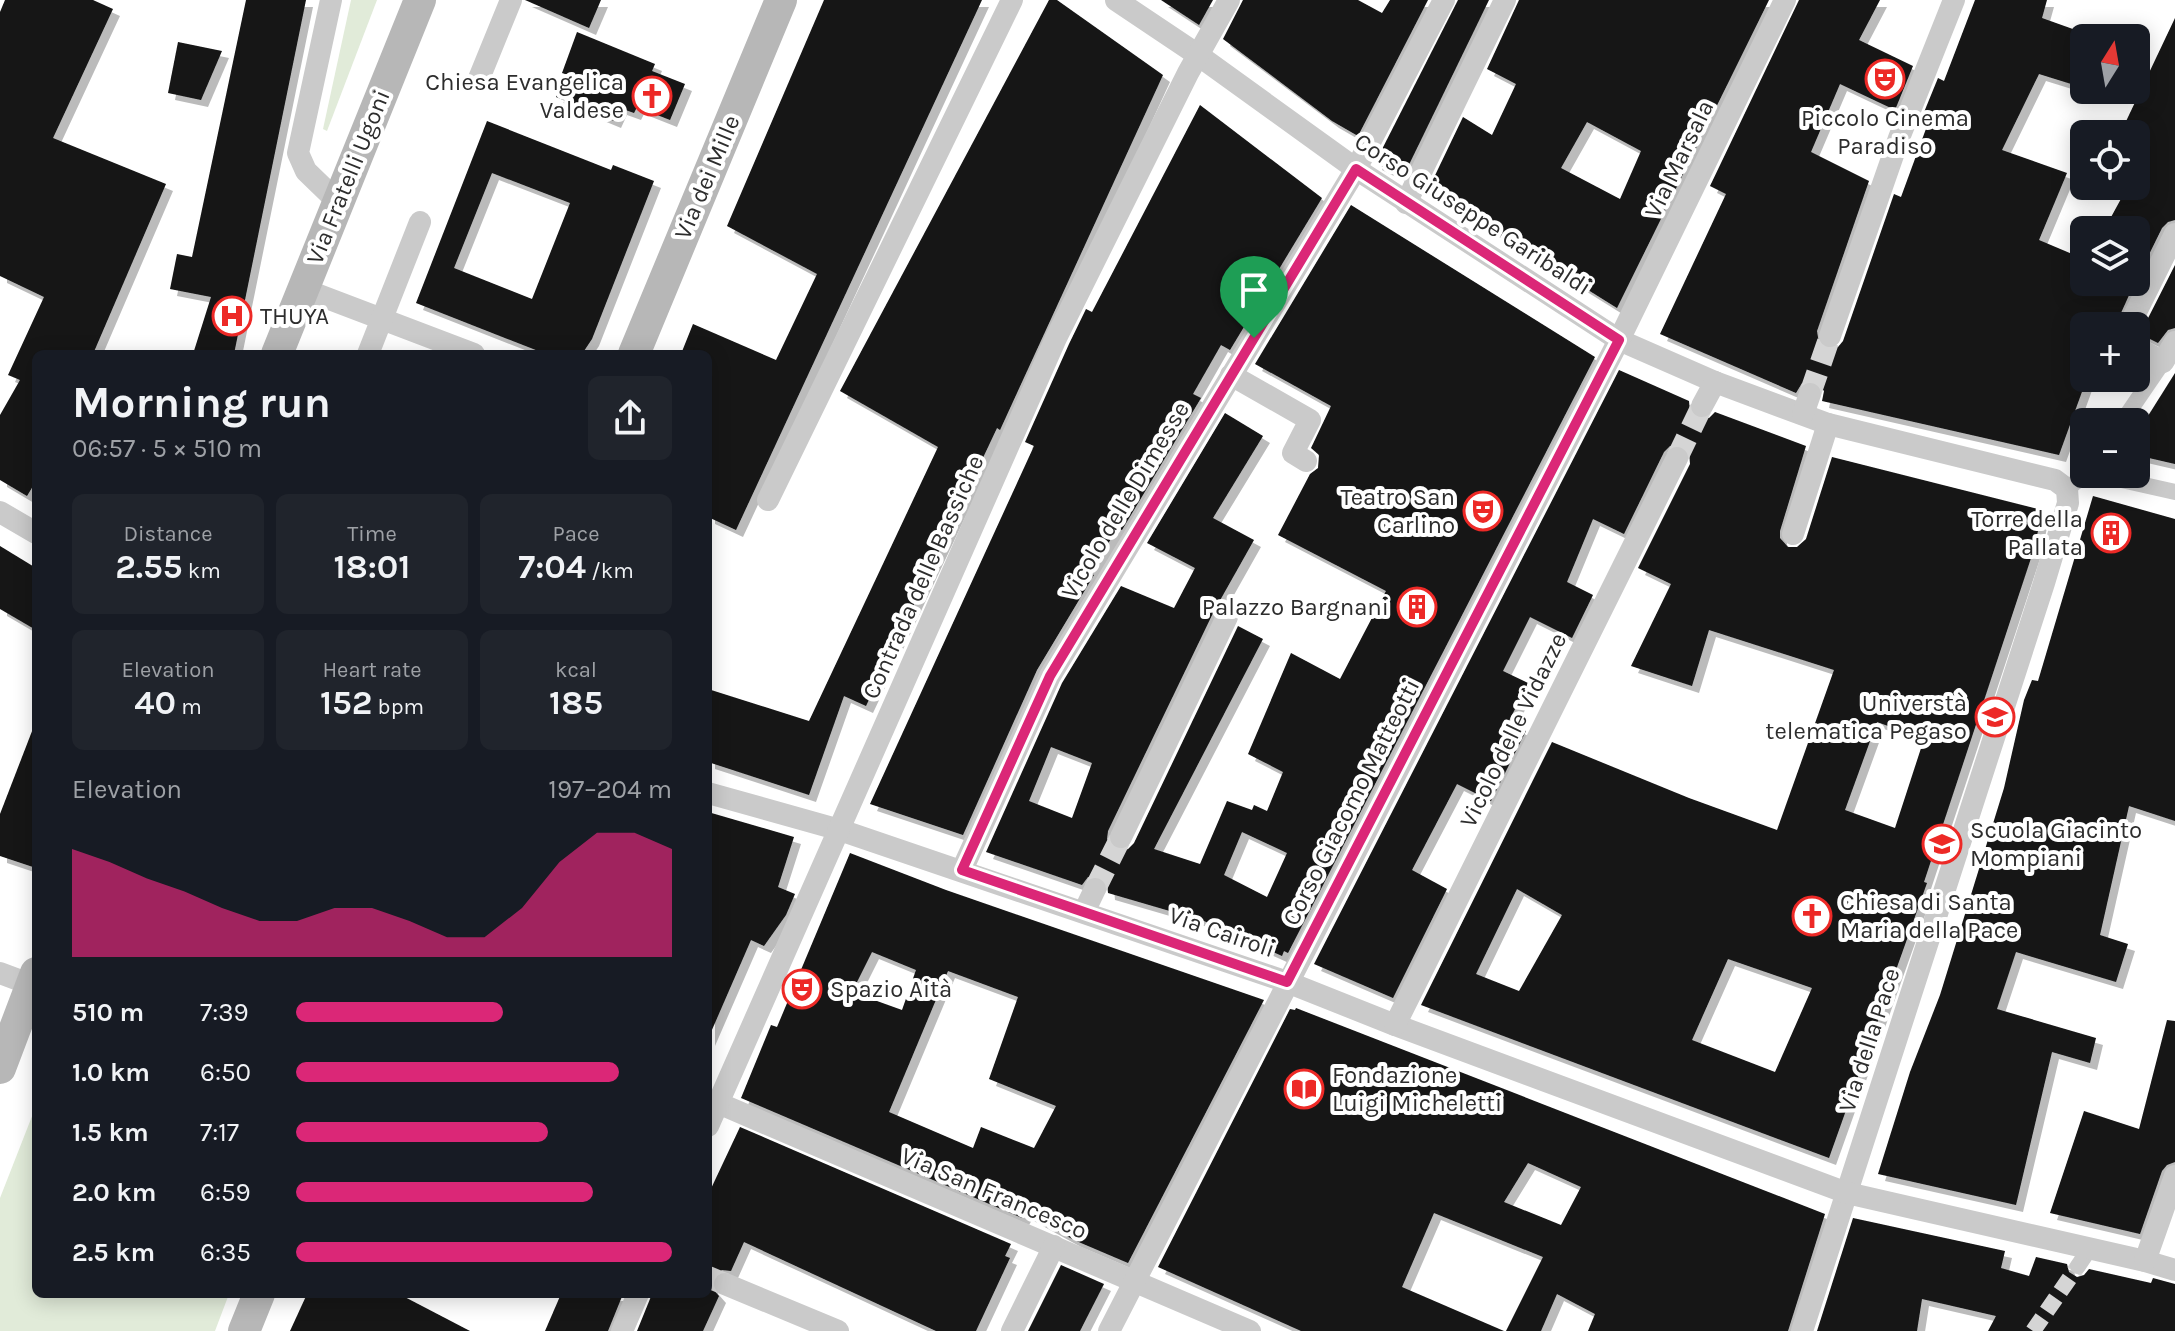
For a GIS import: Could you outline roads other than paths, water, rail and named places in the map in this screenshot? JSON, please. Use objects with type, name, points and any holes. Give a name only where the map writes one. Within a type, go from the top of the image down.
[{"type":"main road","name":"Via Fratelli Ugoni","points":[[279,350],[420,0]]},
{"type":"main road","name":"Via dei Mille","points":[[636,350],[781,0]]},
{"type":"main road","points":[[0,1068],[32,984]]},
{"type":"main road","points":[[244,1331],[257,1298]]},
{"type":"street","points":[[331,0],[298,153],[306,171],[337,201]]},
{"type":"street","points":[[478,81],[511,0]]},
{"type":"street","points":[[768,500],[1012,0]]},
{"type":"street","name":"Corso Giuseppe Garibaldi","points":[[1116,0],[1406,203],[1619,340],[1715,382],[1806,404],[1828,424],[2055,480],[2067,489]]},
{"type":"street","name":"Contrada delle Bassiche","points":[[712,1117],[1056,338],[1198,55],[1229,0]]},
{"type":"street","name":"Vicolo delle Dimesse","points":[[962,870],[1050,676],[1356,169],[1444,0]]},
{"type":"street","points":[[1406,203],[1505,0]]},
{"type":"street","name":"Via Marsala","points":[[1619,340],[1785,0]]},
{"type":"street","points":[[1830,336],[1899,138],[1954,0]]},
{"type":"street","points":[[369,350],[420,222]]},
{"type":"street","points":[[2136,312],[2175,234]]},
{"type":"street","points":[[303,289],[464,350]]},
{"type":"street","name":"Corso Giacomo Matteotti","points":[[1109,1331],[1619,340]]},
{"type":"street","points":[[2132,408],[2175,342]]},
{"type":"street","points":[[2150,355],[2163,362]]},
{"type":"street","points":[[1231,375],[1310,420],[1293,453],[1306,461]]},
{"type":"street","points":[[1702,406],[1715,382]]},
{"type":"street","points":[[1793,534],[1828,424]]},
{"type":"street","name":"Vicolo delle Vidazze","points":[[1395,1025],[1677,458]]},
{"type":"street","points":[[2150,486],[2175,492]]},
{"type":"street","name":"Via della Pace","points":[[1802,1331],[2044,583],[2068,503],[2067,489]]},
{"type":"street","points":[[0,512],[32,531]]},
{"type":"street","points":[[1121,837],[1227,617]]},
{"type":"street","name":"Via Cairoli","points":[[712,794],[840,830],[1287,982],[1847,1193],[2084,1257],[2145,1261],[2175,1270]]},
{"type":"street","points":[[1084,912],[1095,889]]},
{"type":"street","points":[[0,973],[32,979]]},
{"type":"street","name":"Via San Francesco","points":[[718,1103],[1250,1331]]},
{"type":"street","points":[[2145,1261],[2175,1176]]},
{"type":"street","points":[[1012,1331],[1054,1246]]},
{"type":"street","points":[[725,1284],[838,1331]]},
{"type":"street","points":[[622,1331],[636,1298]]},
{"type":"tunnel","points":[[1810,394],[1830,336]]},
{"type":"tunnel","points":[[1677,458],[1702,406]]},
{"type":"tunnel","points":[[1095,889],[1121,837]]},
{"type":"tunnel","points":[[2033,1331],[2078,1266]]},
{"type":"tunnel","points":[[712,1279],[725,1284]]},
{"type":"place","name":"Piccolo Cinema Paradiso","points":[[1885,79]]},
{"type":"place","name":"Chiesa Evangelica Valdese","points":[[652,96]]},
{"type":"place","name":"THUYA","points":[[232,316]]},
{"type":"place","name":"Teatro San Carlino","points":[[1483,511]]},
{"type":"place","name":"Torre della Pallata","points":[[2111,533]]},
{"type":"place","name":"Palazzo Bargnani","points":[[1417,607]]},
{"type":"place","name":"Universtà telematica Pegaso","points":[[1995,717]]},
{"type":"place","name":"Scuola Giacinto Mompiani","points":[[1942,844]]},
{"type":"place","name":"Chiesa di Santa Maria della Pace","points":[[1812,916]]},
{"type":"place","name":"Spazio Aità","points":[[802,989]]},
{"type":"place","name":"Fondazione Luigi Micheletti","points":[[1304,1089]]}]
